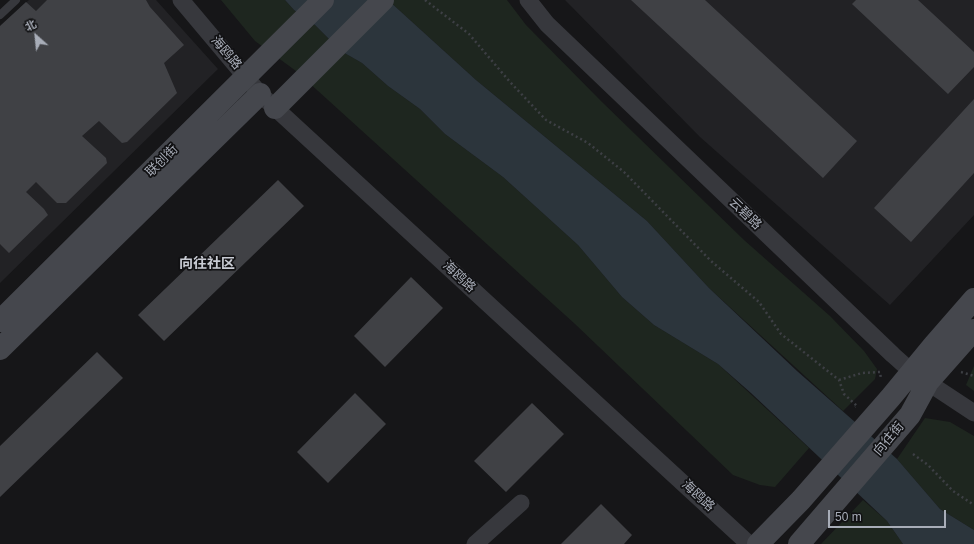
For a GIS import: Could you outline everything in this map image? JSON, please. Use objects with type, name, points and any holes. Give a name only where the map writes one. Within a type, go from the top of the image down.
[{"type":"street","name":"海鸥路","points":[[181,0],[253,86],[275,108],[749,544]]},
{"type":"street","name":"联创街","points":[[0,349],[253,86],[288,36],[323,0]]},
{"type":"street","points":[[275,108],[383,0]]},
{"type":"street","name":"云碧路","points":[[528,0],[547,24],[920,377],[974,413]]},
{"type":"street","name":"联创街","points":[[0,321],[253,86]]},
{"type":"street","name":"向往街","points":[[799,544],[910,415],[920,377],[974,299]]},
{"type":"street","name":"向往街","points":[[758,544],[801,500],[886,389],[920,377],[974,330]]},
{"type":"street","points":[[475,544],[520,502]]},
{"type":"lane","points":[[0,15],[16,0]]},
{"type":"path","points":[[425,0],[469,34],[510,82],[546,120],[588,143],[624,172],[711,261],[759,302],[781,334],[839,380],[844,394],[857,406]]},
{"type":"path","points":[[839,380],[862,373],[880,372],[886,389]]},
{"type":"path","points":[[853,411],[862,401]]},
{"type":"path","points":[[914,454],[928,465],[953,490],[974,505]]},
{"type":"shaded area","points":[[29,0],[156,0],[218,69],[0,283],[0,26]]},
{"type":"shaded area","points":[[221,0],[285,0],[294,10],[315,25],[341,51],[362,63],[388,86],[420,109],[445,134],[503,177],[578,245],[622,297],[654,325],[718,364],[809,448],[775,487],[760,485],[733,475],[575,324],[296,71],[255,41]]},
{"type":"shaded area","points":[[285,0],[388,0],[476,80],[647,221],[709,288],[797,371],[897,459],[940,509],[974,530],[974,544],[903,544],[887,521],[751,393],[718,364],[654,325],[622,297],[578,245],[503,177],[445,134],[420,109],[388,86],[362,63],[341,51],[315,25],[294,10]]},
{"type":"shaded area","points":[[388,0],[507,0],[526,25],[601,101],[744,240],[830,316],[864,351],[877,369],[875,379],[843,411],[709,288],[647,221],[476,80]]},
{"type":"shaded area","points":[[565,0],[974,0],[974,215],[890,305],[700,137]]},
{"type":"shaded area","points":[[974,366],[974,391],[966,385]]},
{"type":"shaded area","points":[[925,418],[950,422],[974,436],[974,530],[940,509],[897,459]]},
{"type":"shaded area","points":[[863,500],[887,521],[903,544],[821,544]]},
{"type":"building","points":[[47,0],[146,0],[150,7],[184,45],[164,63],[177,93],[127,142],[122,143],[99,121],[82,136],[106,158],[107,163],[66,203],[57,203],[36,182],[26,192],[44,209],[48,215],[9,253],[0,244],[0,26],[26,2],[36,11]]},
{"type":"building","points":[[631,0],[705,0],[857,141],[823,178]]},
{"type":"building","points":[[856,0],[918,0],[974,52],[974,67],[948,94],[852,4]]},
{"type":"building","points":[[974,99],[974,173],[911,242],[874,208]]},
{"type":"building","points":[[278,180],[304,206],[164,341],[138,315]]},
{"type":"building","points":[[411,277],[443,308],[385,367],[354,336]]},
{"type":"building","points":[[97,352],[123,378],[0,497],[0,446]]},
{"type":"building","points":[[355,393],[386,424],[328,483],[297,452]]},
{"type":"building","points":[[532,403],[564,434],[506,492],[474,461]]},
{"type":"building","points":[[601,504],[632,535],[624,544],[561,544]]},
{"type":"district","name":"向往社区","points":[[207,264]]}]
